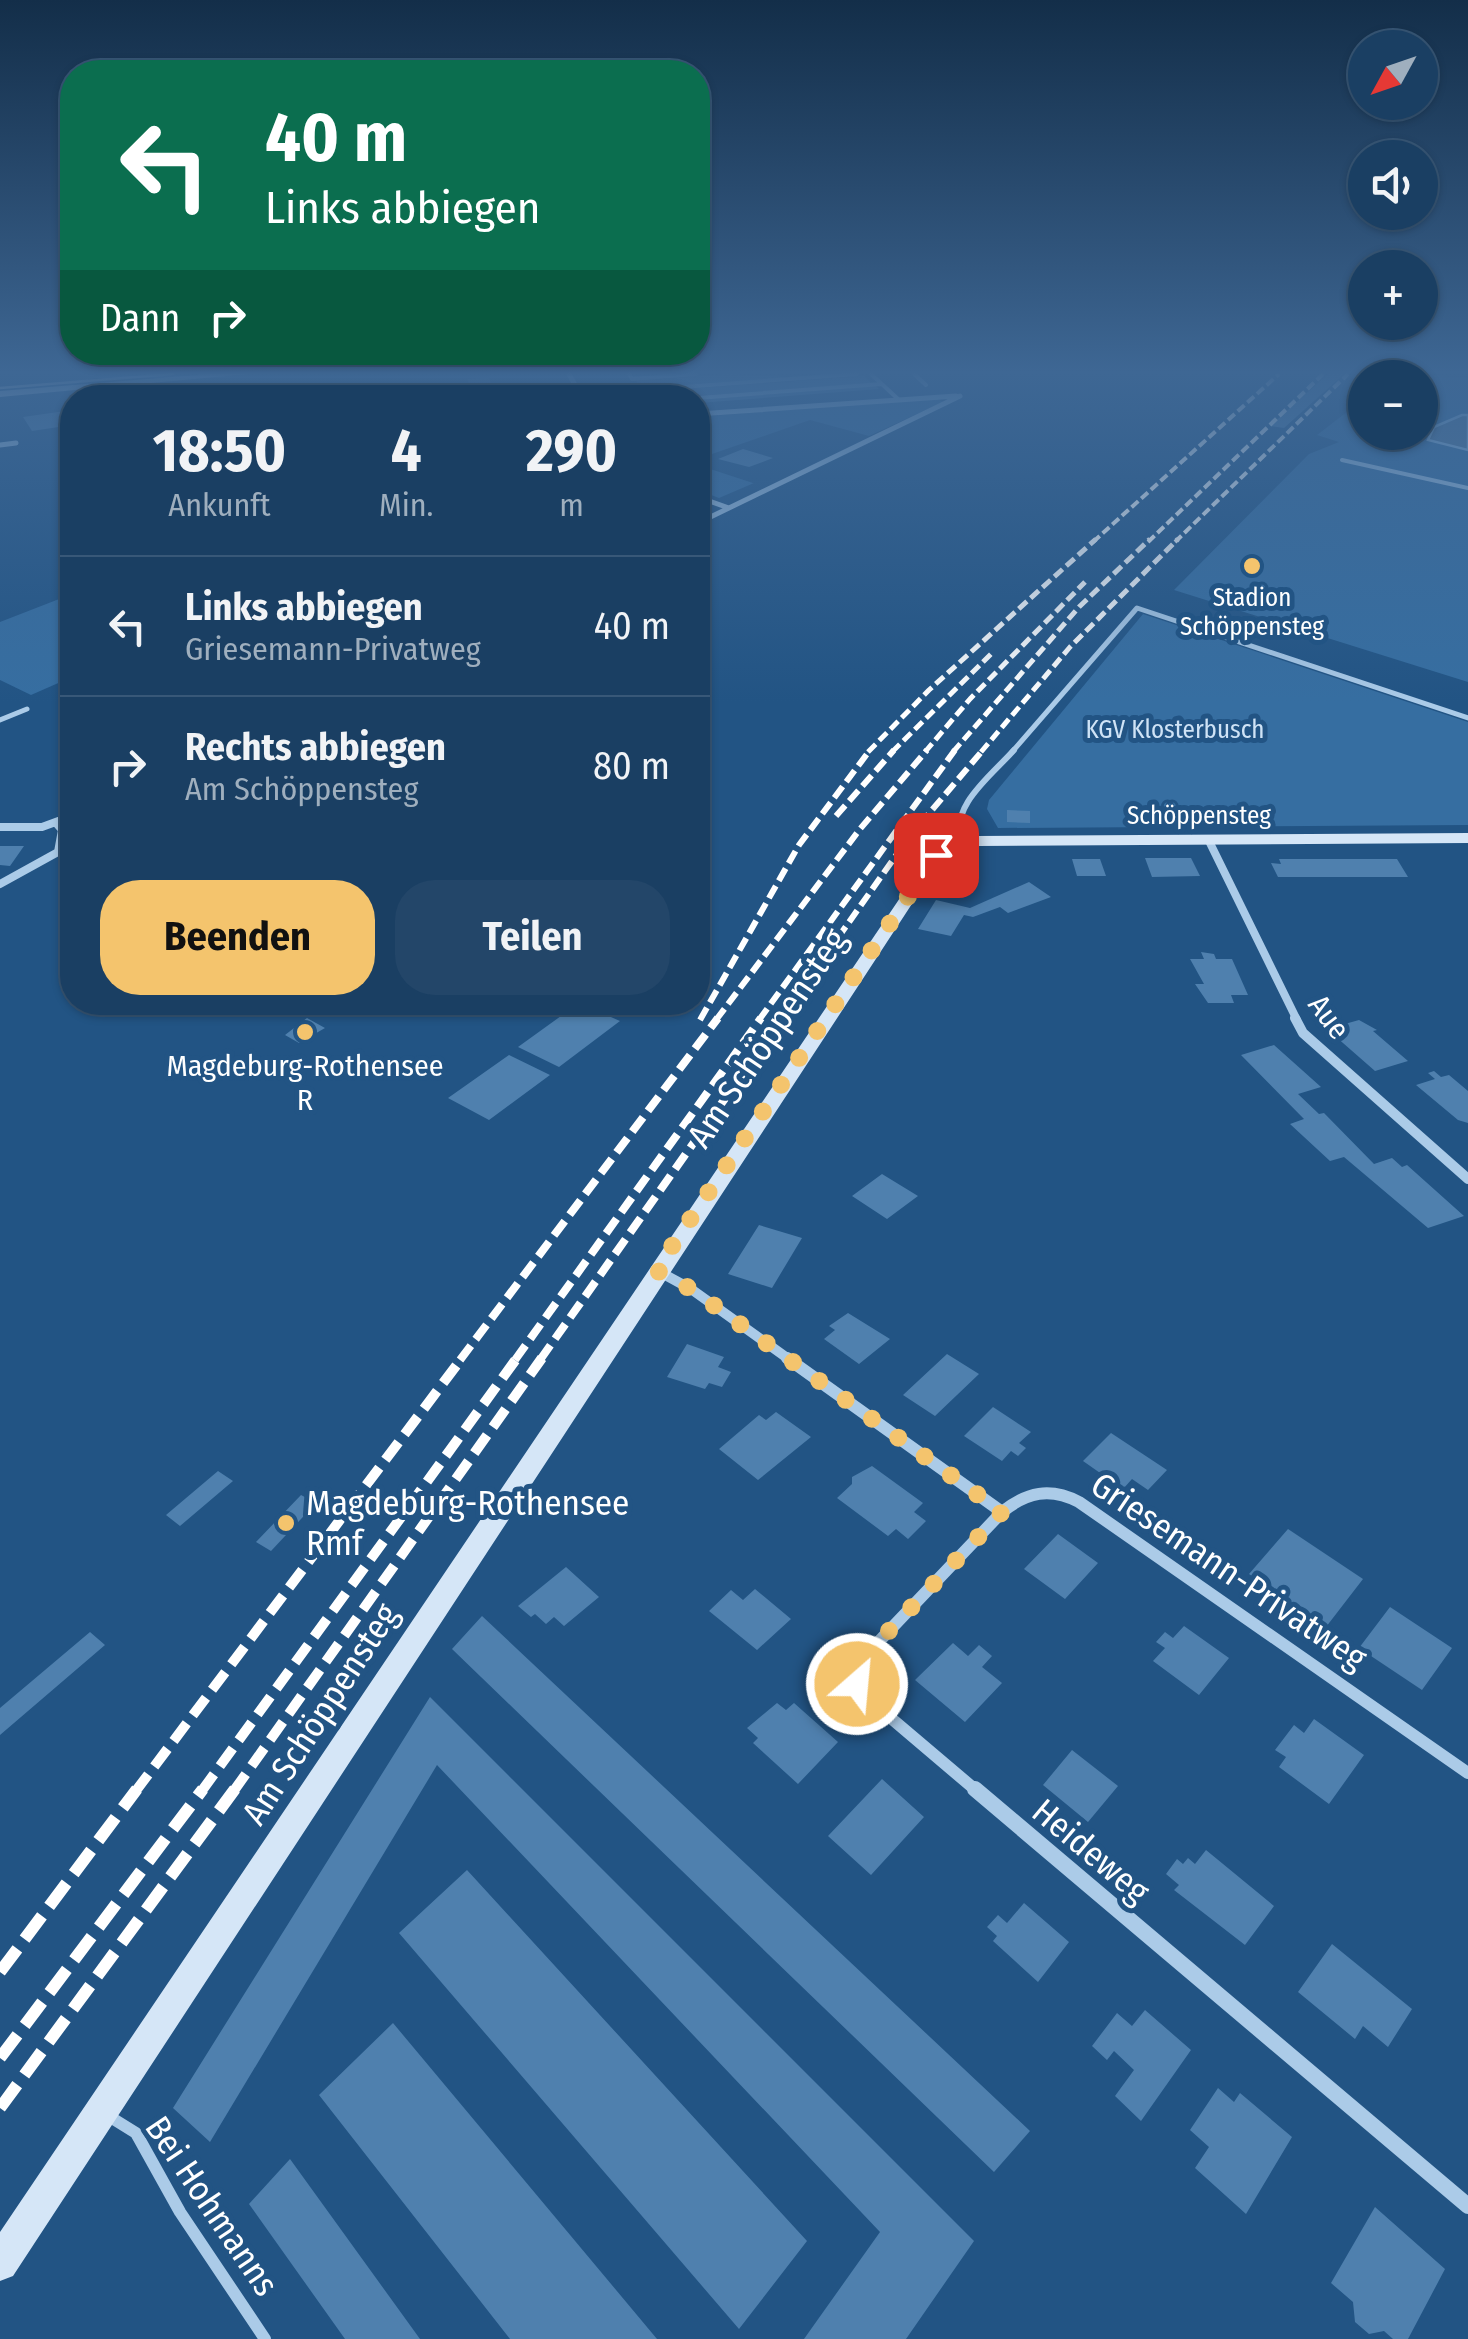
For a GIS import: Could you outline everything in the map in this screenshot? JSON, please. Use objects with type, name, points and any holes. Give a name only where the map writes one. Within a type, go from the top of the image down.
[{"type":"street","points":[[710,517],[780,483]]},
{"type":"street","points":[[710,502],[729,508]]},
{"type":"street","points":[[0,827],[60,820]]},
{"type":"street","points":[[56,822],[60,827]]},
{"type":"street","name":"Schöppensteg","points":[[936,855],[962,842],[1468,838]]},
{"type":"street","points":[[0,884],[58,852],[60,841]]},
{"type":"street","name":"Aue","points":[[1209,841],[1303,1033],[1468,1178]]},
{"type":"street","name":"Am Schöppensteg","points":[[0,2263],[656,1270],[936,855]]},
{"type":"street","points":[[656,1270],[691,1289],[1002,1512]]},
{"type":"street","name":"Griesemann-Privatweg","points":[[1002,1512],[1039,1492],[1070,1497],[1468,1772]]},
{"type":"street","name":"Heideweg","points":[[1002,1512],[867,1654],[857,1672],[860,1691],[1468,2206]]},
{"type":"lane","points":[[962,842],[956,826],[960,812],[1138,608],[1468,718]]},
{"type":"lane","points":[[0,720],[27,709]]},
{"type":"lane","name":"Bei Hohmanns","points":[[103,2112],[136,2134],[180,2212],[264,2339]]},
{"type":"green space","points":[[710,483],[754,483],[719,498],[710,495]]},
{"type":"green space","points":[[1280,483],[1468,483],[1468,682],[1174,590]]},
{"type":"green space","points":[[60,599],[60,682],[31,695],[0,680],[0,622]]},
{"type":"green space","name":"KGV Klosterbusch","points":[[1143,614],[1468,722],[1468,825],[998,828],[987,809],[989,800]]},
{"type":"building","points":[[1007,810],[1030,811],[1030,823],[1007,822]]},
{"type":"building","points":[[0,846],[24,846],[10,866],[0,865]]},
{"type":"building","points":[[1145,858],[1191,858],[1200,876],[1152,877]]},
{"type":"building","points":[[1072,859],[1100,859],[1106,876],[1077,876]]},
{"type":"building","points":[[1279,859],[1397,859],[1408,877],[1278,877],[1271,863],[1281,864]]},
{"type":"building","points":[[1029,882],[1051,897],[1008,913],[1000,907],[973,917],[964,915],[951,936],[918,929],[936,900],[970,908]]},
{"type":"building","points":[[1201,952],[1214,954],[1216,959],[1232,959],[1248,995],[1231,995],[1234,1003],[1208,1003],[1195,984],[1204,984],[1190,959],[1204,959]]},
{"type":"building","points":[[562,1015],[606,1015],[620,1021],[559,1067],[518,1047]]},
{"type":"building","name":"Magdeburg-Rothensee R","points":[[307,1018],[325,1028],[299,1043],[285,1035]]},
{"type":"building","points":[[1359,1020],[1377,1030],[1373,1031],[1408,1061],[1375,1071],[1327,1029]]},
{"type":"building","points":[[1274,1045],[1321,1087],[1298,1094],[1319,1114],[1324,1113],[1374,1164],[1392,1158],[1402,1167],[1407,1165],[1464,1216],[1428,1228],[1344,1157],[1330,1161],[1290,1124],[1304,1119],[1241,1055]]},
{"type":"building","points":[[509,1055],[550,1075],[489,1120],[448,1098]]},
{"type":"building","points":[[1434,1071],[1441,1077],[1449,1075],[1468,1091],[1468,1123],[1458,1120],[1416,1085],[1435,1079],[1428,1073]]},
{"type":"building","points":[[882,1174],[918,1196],[887,1219],[852,1196]]},
{"type":"building","points":[[759,1225],[802,1238],[772,1288],[728,1274]]},
{"type":"building","points":[[848,1313],[890,1339],[859,1364],[824,1339],[835,1330],[829,1326]]},
{"type":"building","points":[[687,1344],[724,1357],[718,1367],[731,1372],[722,1387],[709,1383],[705,1389],[667,1377]]},
{"type":"building","points":[[947,1354],[979,1374],[935,1416],[903,1395]]},
{"type":"building","points":[[993,1407],[1031,1432],[1019,1443],[1026,1448],[1018,1456],[1011,1451],[1002,1461],[964,1436]]},
{"type":"building","points":[[776,1412],[811,1437],[758,1480],[719,1449],[759,1415],[766,1420]]},
{"type":"building","points":[[1111,1433],[1167,1470],[1148,1490],[1132,1479],[1123,1489],[1083,1461]]},
{"type":"building","points":[[872,1466],[923,1503],[914,1512],[926,1521],[908,1539],[896,1529],[888,1536],[837,1498],[852,1484],[852,1477]]},
{"type":"building","points":[[218,1471],[233,1481],[180,1526],[166,1515]]},
{"type":"building","name":"Magdeburg-Rothensee Rmf","points":[[301,1495],[316,1503],[271,1551],[256,1542]]},
{"type":"building","points":[[1288,1529],[1363,1579],[1326,1627],[1249,1574]]},
{"type":"building","points":[[1058,1534],[1098,1563],[1065,1599],[1024,1569]]},
{"type":"building","points":[[566,1567],[599,1597],[564,1626],[554,1617],[546,1624],[518,1606]]},
{"type":"building","points":[[755,1589],[791,1619],[757,1650],[709,1611],[731,1590],[743,1600]]},
{"type":"building","points":[[1390,1607],[1452,1648],[1422,1690],[1359,1648]]},
{"type":"building","points":[[482,1616],[1030,2131],[994,2172],[452,1649]]},
{"type":"building","points":[[1184,1626],[1229,1658],[1199,1695],[1153,1661],[1165,1648],[1156,1642],[1165,1632],[1173,1638]]},
{"type":"building","points":[[90,1632],[105,1645],[0,1735],[0,1708]]},
{"type":"building","points":[[953,1643],[968,1656],[979,1645],[992,1656],[982,1667],[1002,1683],[965,1722],[915,1680]]},
{"type":"building","points":[[430,1697],[974,2241],[906,2339],[804,2339],[880,2232],[437,1765],[210,2142],[173,2108]]},
{"type":"building","points":[[777,1703],[786,1710],[794,1703],[838,1742],[798,1784],[753,1743],[758,1738],[747,1728]]},
{"type":"building","points":[[1314,1719],[1364,1755],[1329,1804],[1279,1767],[1286,1757],[1275,1750],[1294,1725],[1304,1733]]},
{"type":"building","points":[[1072,1750],[1118,1786],[1088,1822],[1043,1785]]},
{"type":"building","points":[[882,1779],[924,1817],[871,1875],[828,1836]]},
{"type":"building","points":[[1206,1850],[1274,1906],[1245,1945],[1174,1890],[1179,1885],[1166,1874],[1177,1859],[1183,1864],[1188,1858],[1195,1864]]},
{"type":"building","points":[[467,1870],[807,2241],[739,2329],[399,1933]]},
{"type":"building","points":[[1024,1903],[1069,1942],[1038,1982],[993,1941],[997,1936],[987,1927],[998,1915],[1007,1923]]},
{"type":"building","points":[[1332,1944],[1412,2009],[1388,2047],[1363,2026],[1355,2039],[1298,1992]]},
{"type":"building","points":[[1145,2010],[1191,2050],[1141,2121],[1115,2096],[1134,2070],[1114,2051],[1107,2060],[1092,2046],[1117,2013],[1132,2026]]},
{"type":"building","points":[[393,2023],[657,2339],[510,2339],[319,2095]]},
{"type":"building","points":[[1218,2088],[1234,2102],[1240,2093],[1292,2137],[1246,2214],[1195,2168],[1209,2147],[1190,2130]]},
{"type":"building","points":[[290,2159],[420,2339],[345,2339],[249,2204]]},
{"type":"building","points":[[1375,2207],[1445,2269],[1408,2339],[1393,2339],[1384,2331],[1369,2334],[1355,2322],[1353,2302],[1331,2283]]},
{"type":"railway","points":[[1093,542],[1158,483]]},
{"type":"railway","points":[[1148,542],[1209,483]]},
{"type":"railway","points":[[1175,542],[1236,483]]},
{"type":"railway","points":[[868,752],[929,690],[1096,539]]},
{"type":"railway","points":[[953,752],[1079,607],[1150,539]]},
{"type":"railway","points":[[1175,542],[1178,539]]},
{"type":"railway","points":[[981,752],[1070,647],[1175,542]]},
{"type":"railway","points":[[925,752],[970,699],[1085,582]]},
{"type":"railway","points":[[894,750],[991,654]]},
{"type":"railway","points":[[710,1002],[799,845],[870,750]]},
{"type":"railway","points":[[836,816],[894,750]]},
{"type":"railway","points":[[716,1020],[860,829],[927,750]]},
{"type":"railway","points":[[759,1020],[955,750]]},
{"type":"railway","points":[[780,1020],[909,837],[983,750]]},
{"type":"railway","points":[[700,1020],[703,1015]]},
{"type":"railway","points":[[460,1360],[718,1018]]},
{"type":"railway","points":[[515,1360],[761,1018]]},
{"type":"railway","points":[[540,1360],[782,1018]]},
{"type":"railway","points":[[135,1792],[462,1358]]},
{"type":"railway","points":[[201,1792],[517,1358]]},
{"type":"railway","points":[[233,1792],[542,1358]]},
{"type":"railway","points":[[0,1972],[137,1789]]},
{"type":"railway","points":[[0,2058],[203,1789]]},
{"type":"railway","points":[[0,2108],[235,1789]]},
{"type":"place","name":"Stadion Schöppensteg","points":[[1252,566]]},
{"type":"place","name":"Magdeburg-Rothensee R","points":[[305,1032]]},
{"type":"place","name":"Magdeburg-Rothensee Rmf","points":[[286,1523]]},
{"type":"route","points":[[857,1684],[858,1667],[867,1654],[1002,1512],[691,1289],[656,1270],[936,855]]}]
